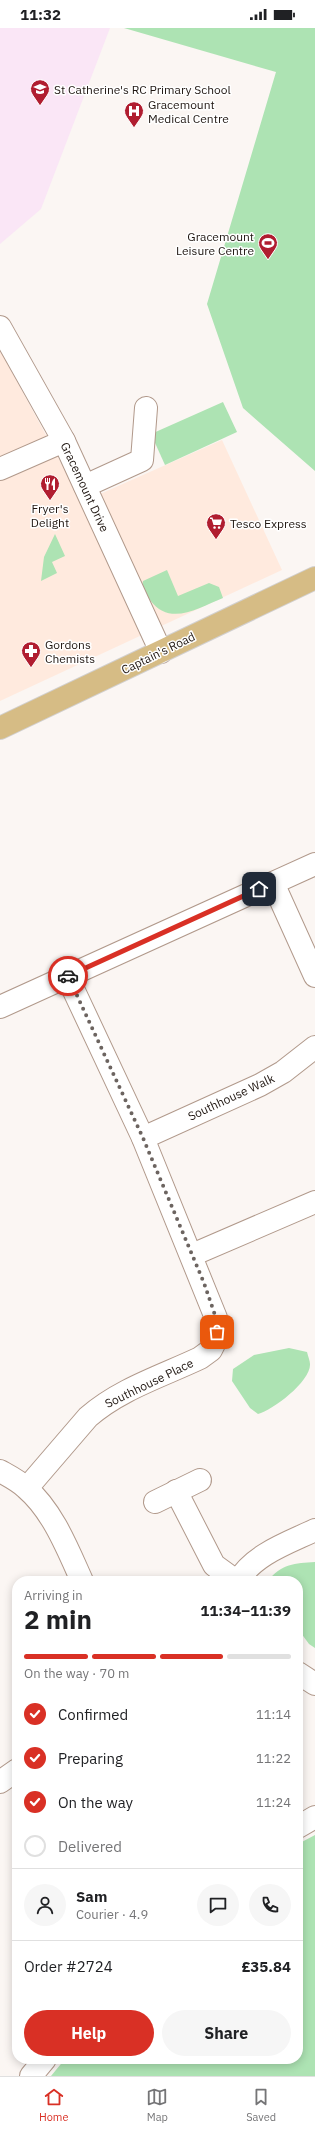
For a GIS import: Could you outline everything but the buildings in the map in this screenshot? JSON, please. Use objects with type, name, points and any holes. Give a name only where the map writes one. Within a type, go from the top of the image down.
[{"type":"main road","name":"Captain's Road","points":[[0,728],[315,578]]},
{"type":"street","name":"Gracemount Drive","points":[[0,327],[64,441],[161,652]]},
{"type":"street","points":[[85,486],[142,460],[146,408]]},
{"type":"street","points":[[0,469],[64,441]]},
{"type":"street","points":[[0,1007],[315,864]]},
{"type":"street","points":[[272,883],[315,976]]},
{"type":"street","name":"Southhouse Place","points":[[27,1488],[88,1416],[107,1401],[200,1358],[211,1350],[215,1342],[217,1332],[216,1318],[192,1255],[143,1138],[67,976]]},
{"type":"street","name":"Southhouse Walk","points":[[143,1138],[260,1085],[283,1072],[315,1047]]},
{"type":"street","points":[[192,1255],[315,1202]]},
{"type":"street","points":[[0,1471],[27,1488],[50,1517],[80,1576]]},
{"type":"street","points":[[155,1502],[200,1480]]},
{"type":"street","points":[[176,1491],[214,1565],[230,1576]]},
{"type":"street","points":[[240,1576],[246,1568],[271,1551],[315,1530]]},
{"type":"street","points":[[303,1677],[315,1684]]},
{"type":"street","points":[[0,1782],[12,1774]]},
{"type":"street","points":[[303,1823],[315,1817]]},
{"type":"street","points":[[31,2076],[41,2064]]},
{"type":"shaded area","name":"St Catherine's RC Primary School","points":[[0,28],[110,28],[41,209],[0,244]]},
{"type":"shaded area","points":[[0,350],[82,502],[222,440],[282,570],[0,701]]},
{"type":"green space","name":"Gracemount Leisure Centre","points":[[124,28],[315,28],[315,471],[243,408],[207,304],[276,72]]},
{"type":"green space","points":[[223,402],[237,432],[165,465],[151,434]]},
{"type":"green space","points":[[55,534],[65,556],[52,562],[57,573],[41,581],[44,557]]},
{"type":"green space","points":[[167,570],[178,596],[209,583],[219,587],[223,598],[185,613],[175,614],[158,608],[148,598],[144,591],[143,581]]},
{"type":"green space","points":[[289,1348],[307,1352],[310,1363],[309,1371],[290,1394],[273,1407],[258,1414],[250,1408],[232,1381],[233,1369],[254,1355]]},
{"type":"green space","points":[[315,1562],[315,1648],[309,1644],[303,1636],[303,1576],[272,1576],[283,1568],[301,1563]]},
{"type":"green space","points":[[315,1835],[315,2076],[51,2076],[61,2064],[303,2064],[303,1841]]},
{"type":"way so far","points":[[68,976],[143,1138],[204,1283],[216,1318],[217,1332]]},
{"type":"place","name":"St Catherine's RC Primary School","points":[[40,106]]},
{"type":"place","name":"Gracemount Medical Centre","points":[[134,128]]},
{"type":"place","name":"Gracemount Leisure Centre","points":[[268,260]]},
{"type":"place","name":"Fryer's Delight","points":[[50,501]]},
{"type":"place","name":"Tesco Express","points":[[216,540]]},
{"type":"place","name":"Gordons Chemists","points":[[31,668]]},
{"type":"route","points":[[68,976],[259,889]]}]
